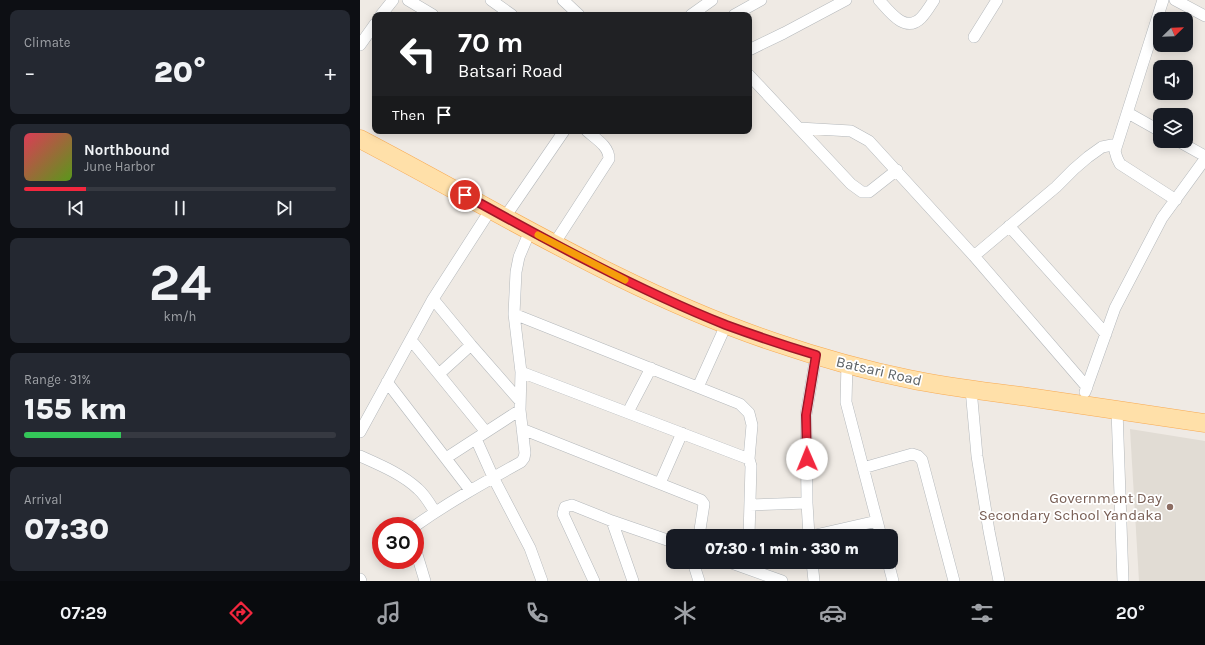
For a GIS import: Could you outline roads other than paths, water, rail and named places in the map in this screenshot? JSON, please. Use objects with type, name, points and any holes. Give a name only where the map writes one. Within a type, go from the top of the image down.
[{"type":"main road","name":"Batsari Road","points":[[360,139],[426,173],[554,244],[642,288],[726,325],[773,342],[847,364],[909,379],[1205,423]]},
{"type":"street","points":[[383,12],[393,0]]},
{"type":"street","points":[[408,0],[428,12]]},
{"type":"street","points":[[491,0],[508,12]]},
{"type":"street","points":[[563,0],[575,12]]},
{"type":"street","points":[[695,12],[712,0]]},
{"type":"street","points":[[739,12],[761,0]]},
{"type":"street","points":[[752,49],[846,0]]},
{"type":"street","points":[[879,0],[901,22],[907,24],[915,22],[921,18],[934,0]]},
{"type":"street","points":[[974,37],[998,0]]},
{"type":"street","points":[[1164,0],[1115,151],[1116,158],[1120,164],[1176,200]]},
{"type":"street","points":[[1175,0],[1205,16]]},
{"type":"street","points":[[360,45],[372,28]]},
{"type":"street","points":[[752,79],[851,184],[862,192],[869,192],[897,170]]},
{"type":"street","points":[[1128,113],[1153,127]]},
{"type":"street","points":[[799,128],[851,131],[869,141],[974,256],[1087,387]]},
{"type":"street","points":[[360,432],[433,299],[498,213],[562,134]]},
{"type":"street","points":[[554,244],[609,159],[609,153],[606,147],[591,134]]},
{"type":"street","points":[[974,256],[1056,187],[1088,157],[1102,147],[1118,144]]},
{"type":"street","points":[[1081,404],[1115,308],[1162,218],[1205,158],[1189,148]]},
{"type":"street","points":[[1009,226],[1106,334]]},
{"type":"street","points":[[424,520],[470,490],[521,462],[524,458],[520,406],[521,372],[514,314],[516,272],[519,258],[530,231]]},
{"type":"street","points":[[433,299],[520,406]]},
{"type":"street","points":[[514,314],[740,404],[749,413],[752,425],[749,459],[751,466],[749,529]]},
{"type":"street","points":[[698,387],[726,325]]},
{"type":"street","points":[[411,340],[486,432]]},
{"type":"street","points":[[439,374],[471,345]]},
{"type":"street","points":[[809,529],[807,503],[806,415],[816,355]]},
{"type":"street","points":[[847,364],[846,402],[878,529]]},
{"type":"street","points":[[628,412],[651,368]]},
{"type":"street","points":[[521,372],[749,459]]},
{"type":"street","points":[[387,382],[470,490]]},
{"type":"street","points":[[971,389],[977,456],[999,581]]},
{"type":"street","points":[[446,458],[486,432],[520,406]]},
{"type":"street","points":[[1117,410],[1123,581]]},
{"type":"street","points":[[522,429],[703,501],[700,529]]},
{"type":"street","points":[[660,483],[682,433]]},
{"type":"street","points":[[476,439],[493,477],[530,548],[542,581]]},
{"type":"street","points":[[863,468],[912,454],[918,456],[922,460],[954,581]]},
{"type":"street","points":[[360,456],[381,465],[419,489],[435,512]]},
{"type":"street","points":[[750,505],[807,503]]},
{"type":"street","points":[[594,581],[563,514],[565,507],[572,506],[666,540]]},
{"type":"street","points":[[612,521],[633,581]]},
{"type":"street","points":[[844,529],[877,522]]},
{"type":"street","points":[[421,569],[424,581]]},
{"type":"street","points":[[695,569],[699,581]]},
{"type":"street","points":[[757,569],[782,581]]},
{"type":"street","points":[[813,569],[814,581]]},
{"type":"street","points":[[890,569],[893,581]]},
{"type":"place","name":"Government Day Secondary School Yandaka","points":[[1170,507]]}]
